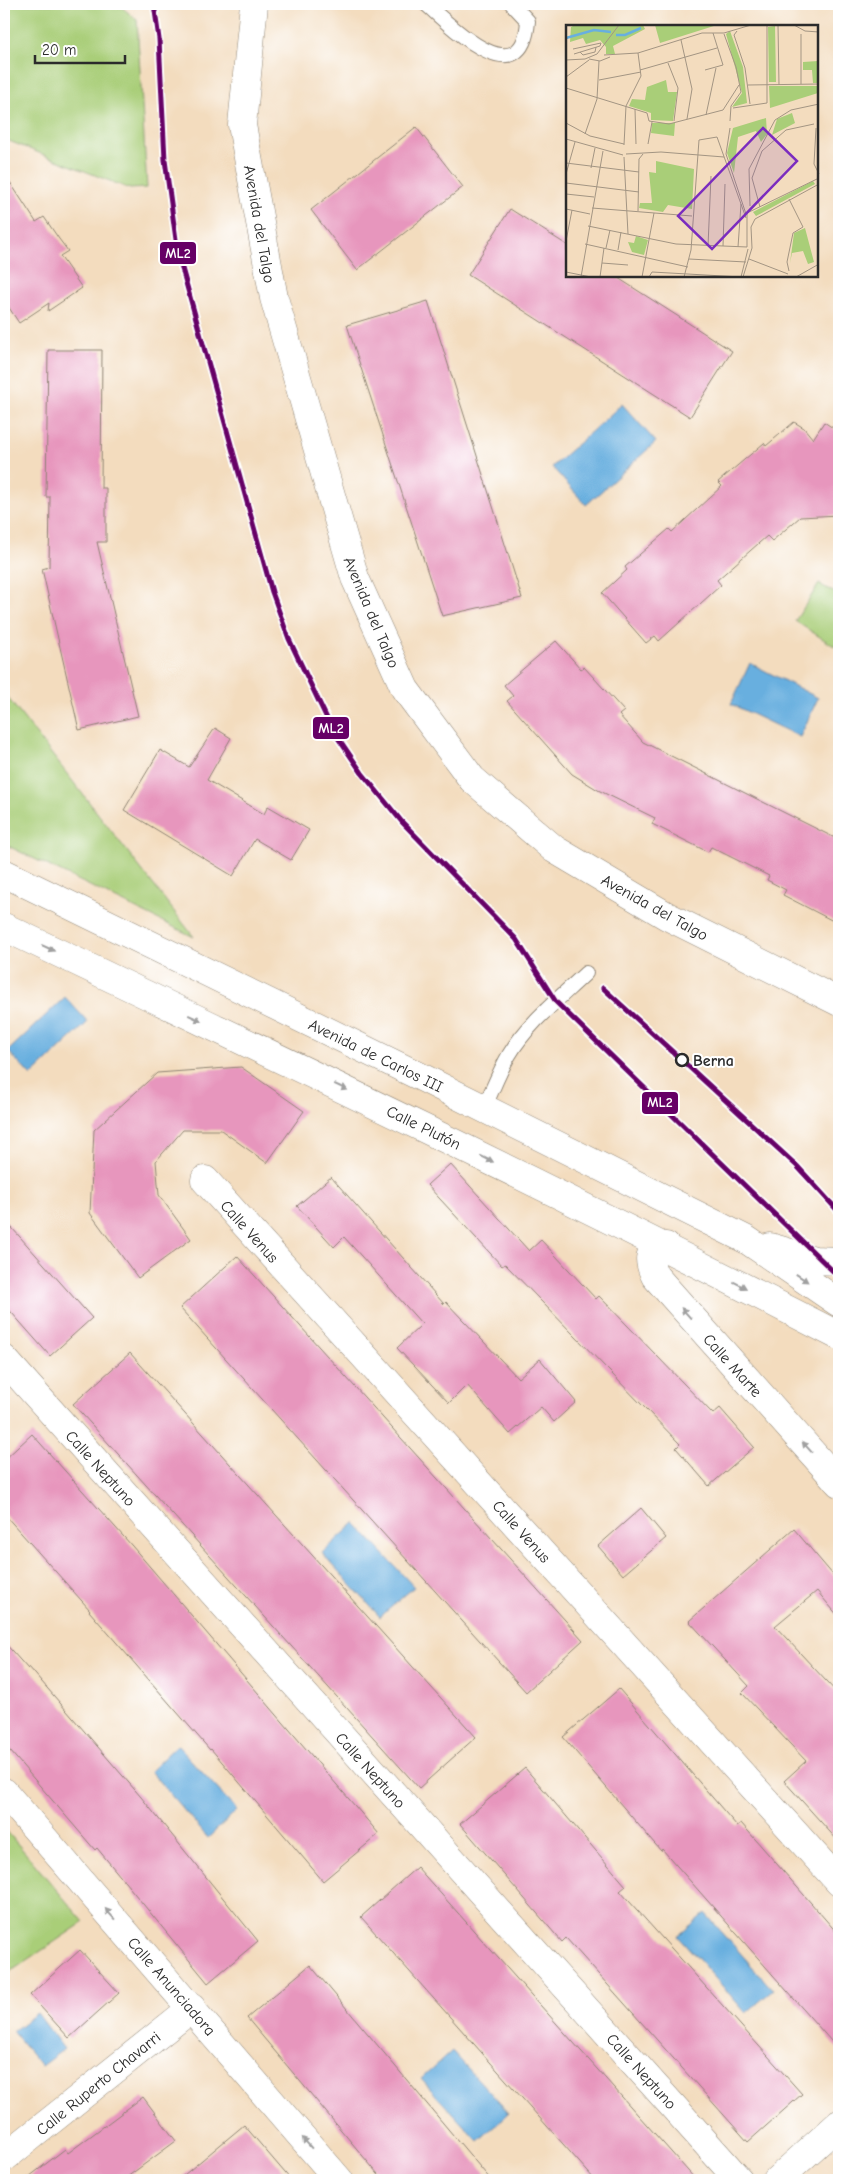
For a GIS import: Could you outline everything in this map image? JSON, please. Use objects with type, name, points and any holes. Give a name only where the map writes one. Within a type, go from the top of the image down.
[{"type":"street","name":"Avenida del Talgo","points":[[254,4],[242,126],[274,298],[355,578],[405,689],[472,779],[554,849],[667,916],[839,1002]]},
{"type":"street","name":"Avenida de Carlos III","points":[[4,872],[484,1108],[747,1240],[839,1303]]},
{"type":"street","name":"Calle Plutón","points":[[4,927],[368,1100],[666,1246],[839,1336]]},
{"type":"street","name":"Calle Venus","points":[[205,1180],[839,1882]]},
{"type":"street","name":"Avenida de Carlos III","points":[[747,1240],[814,1260],[839,1261]]},
{"type":"street","name":"Calle Marte","points":[[666,1246],[655,1249],[652,1253],[650,1264],[655,1276],[839,1483]]},
{"type":"street","name":"Calle Neptuno","points":[[4,1359],[739,2180]]},
{"type":"street","name":"Calle Anunciadora","points":[[4,1792],[339,2180]]},
{"type":"street","name":"Calle Ruperto Chavarri","points":[[4,2158],[192,2008]]},
{"type":"street","points":[[777,2180],[839,2124]]},
{"type":"lane","points":[[426,4],[475,46],[494,54],[507,55],[520,48],[527,34],[528,22],[512,4]]},
{"type":"lane","points":[[484,1108],[516,1044],[531,1026],[586,973]]},
{"type":"green space","points":[[4,4],[118,4],[137,20],[147,188],[130,189],[4,139]]},
{"type":"green space","points":[[819,584],[839,595],[839,638],[834,646],[795,621]]},
{"type":"green space","points":[[4,693],[194,937],[4,844]]},
{"type":"green space","points":[[4,1828],[84,1922],[4,1976]]},
{"type":"water","points":[[622,404],[656,442],[586,505],[552,467]]},
{"type":"water","points":[[750,663],[818,698],[800,737],[731,704]]},
{"type":"water","points":[[65,997],[88,1022],[31,1076],[8,1051]]},
{"type":"water","points":[[355,1523],[414,1587],[380,1617],[322,1553]]},
{"type":"water","points":[[177,1745],[237,1810],[208,1838],[150,1771]]},
{"type":"water","points":[[705,1913],[773,1990],[746,2013],[678,1936]]},
{"type":"water","points":[[37,2013],[64,2049],[41,2066],[13,2031]]},
{"type":"water","points":[[452,2051],[509,2113],[478,2141],[421,2079]]},
{"type":"building","points":[[416,127],[463,187],[357,270],[311,210]]},
{"type":"building","points":[[4,173],[36,222],[44,217],[68,251],[60,256],[82,288],[48,311],[49,303],[19,323],[4,300]]},
{"type":"building","points":[[510,209],[566,244],[566,278],[618,278],[732,351],[690,417],[468,275]]},
{"type":"building","points":[[428,301],[522,598],[442,616],[347,325]]},
{"type":"building","points":[[48,350],[102,350],[101,488],[106,488],[106,542],[97,542],[138,716],[79,730],[42,569],[49,567],[50,497],[46,497]]},
{"type":"building","points":[[794,422],[804,428],[813,439],[824,422],[839,432],[839,515],[800,517],[772,541],[767,536],[717,580],[721,585],[659,641],[655,636],[646,643],[602,593],[627,570],[625,567],[669,529],[672,532],[722,486],[718,482],[764,443],[766,446]]},
{"type":"building","points":[[556,641],[581,669],[584,667],[624,711],[619,715],[643,742],[839,840],[839,924],[783,895],[786,890],[767,880],[769,876],[711,847],[708,852],[652,824],[655,818],[598,790],[572,774],[507,701],[513,696],[504,685]]},
{"type":"building","points":[[215,728],[231,738],[207,780],[264,814],[268,806],[309,830],[291,860],[255,839],[233,876],[124,810],[160,750],[189,767]]},
{"type":"building","points":[[241,1067],[304,1111],[267,1163],[221,1130],[183,1130],[156,1161],[159,1195],[191,1239],[138,1278],[90,1213],[94,1130],[157,1073]]},
{"type":"building","points":[[450,1164],[529,1251],[541,1240],[596,1299],[599,1296],[713,1414],[720,1408],[754,1447],[709,1486],[676,1448],[680,1444],[505,1264],[502,1266],[427,1185]]},
{"type":"building","points":[[331,1177],[444,1304],[446,1302],[518,1378],[540,1359],[576,1402],[554,1422],[541,1407],[510,1434],[467,1385],[449,1403],[397,1348],[422,1324],[344,1237],[334,1247],[297,1206]]},
{"type":"building","points":[[4,1219],[92,1318],[50,1356],[4,1304]]},
{"type":"building","points":[[237,1256],[583,1640],[526,1692],[180,1308]]},
{"type":"building","points":[[130,1353],[476,1737],[419,1788],[73,1404]]},
{"type":"building","points":[[32,1434],[132,1546],[379,1834],[323,1881],[211,1749],[4,1514],[4,1460]]},
{"type":"building","points":[[641,1508],[666,1538],[623,1575],[598,1546]]},
{"type":"building","points":[[794,1529],[839,1582],[839,1617],[817,1591],[775,1626],[839,1695],[839,1842],[784,1781],[806,1761],[742,1693],[749,1686],[689,1621]]},
{"type":"building","points":[[4,1642],[28,1669],[29,1667],[141,1797],[258,1941],[208,1983],[97,1848],[95,1850],[4,1744]]},
{"type":"building","points":[[619,1689],[737,1826],[741,1823],[839,1935],[839,2050],[662,1849],[661,1851],[563,1737]]},
{"type":"building","points":[[525,1768],[626,1886],[620,1891],[802,2094],[748,2142],[566,1938],[562,1942],[460,1824]]},
{"type":"building","points":[[417,1867],[696,2180],[595,2180],[361,1917]]},
{"type":"building","points":[[80,1950],[119,1993],[69,2038],[30,1995]]},
{"type":"building","points":[[310,1965],[491,2180],[383,2180],[247,2018]]},
{"type":"building","points":[[143,2097],[176,2141],[123,2180],[25,2180],[65,2149],[68,2153]]},
{"type":"building","points":[[244,2125],[291,2180],[178,2180]]},
{"type":"transit line","name":"ML2","points":[[154,4],[159,39],[165,160],[178,254],[272,592],[289,639],[332,729],[362,773],[402,822],[516,939],[556,1002],[839,1277]]},
{"type":"transit line","name":"ML2","points":[[603,988],[797,1166],[839,1212]]},
{"type":"place","name":"Berna","points":[[682,1060]]}]
